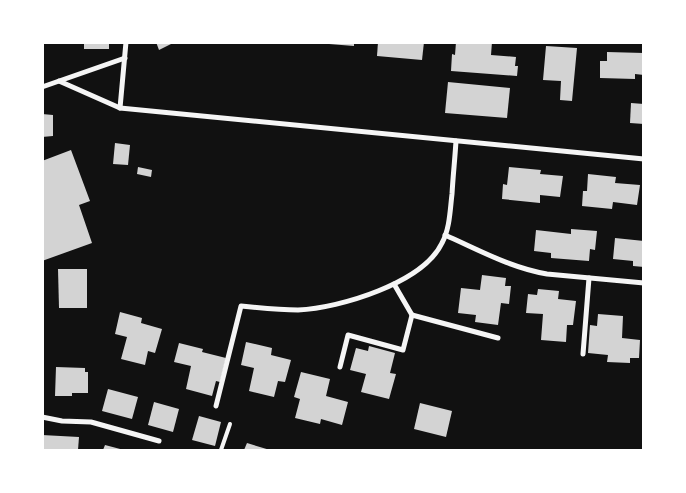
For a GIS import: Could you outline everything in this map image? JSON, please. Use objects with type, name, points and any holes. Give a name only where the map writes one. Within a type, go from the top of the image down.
[{"type":"street","points":[[120,108],[126,42]]},
{"type":"street","points":[[42,87],[125,58]]},
{"type":"street","points":[[59,81],[120,108],[644,160]]},
{"type":"street","points":[[216,406],[241,306],[286,310],[313,308],[351,300],[394,284],[419,269],[433,257],[442,243],[450,213],[456,140]]},
{"type":"street","points":[[445,235],[521,269],[547,274],[644,283]]},
{"type":"street","points":[[583,354],[589,278]]},
{"type":"street","points":[[340,367],[348,335],[403,350],[412,315],[394,284]]},
{"type":"street","points":[[412,315],[498,338]]},
{"type":"street","points":[[42,417],[62,421],[91,422],[159,441]]},
{"type":"lane","points":[[222,450],[230,424]]},
{"type":"building","points":[[84,42],[109,42],[109,49],[84,49]]},
{"type":"building","points":[[156,42],[175,42],[159,50]]},
{"type":"building","points":[[329,42],[354,42],[354,46],[329,44]]},
{"type":"building","points":[[378,42],[424,42],[422,60],[377,56]]},
{"type":"building","points":[[456,42],[492,42],[491,55],[516,57],[515,66],[518,66],[517,76],[451,71],[452,54],[455,55]]},
{"type":"building","points":[[546,46],[577,48],[572,101],[560,100],[561,81],[543,80]]},
{"type":"building","points":[[607,52],[644,53],[644,75],[635,74],[635,79],[600,78],[600,61],[607,61]]},
{"type":"building","points":[[448,82],[510,88],[507,118],[445,113]]},
{"type":"building","points":[[631,103],[644,104],[644,124],[630,123]]},
{"type":"building","points":[[42,114],[53,115],[53,136],[42,137]]},
{"type":"building","points":[[115,143],[130,145],[128,165],[113,164]]},
{"type":"building","points":[[71,150],[90,201],[79,205],[92,243],[42,261],[42,161]]},
{"type":"building","points":[[138,167],[152,170],[151,177],[137,174]]},
{"type":"building","points":[[509,167],[541,170],[540,174],[563,176],[560,197],[540,195],[540,203],[502,199],[503,184],[507,185]]},
{"type":"building","points":[[588,174],[616,177],[615,183],[640,185],[637,205],[613,202],[612,209],[582,206],[583,191],[587,191]]},
{"type":"building","points":[[571,229],[597,231],[595,250],[590,249],[589,261],[551,258],[551,253],[534,251],[536,230],[571,234]]},
{"type":"building","points":[[615,238],[644,241],[644,267],[633,266],[633,261],[613,259]]},
{"type":"building","points":[[58,269],[87,269],[87,308],[59,308]]},
{"type":"building","points":[[482,275],[506,278],[505,286],[511,286],[509,304],[501,303],[498,325],[475,322],[476,315],[458,313],[461,288],[480,290]]},
{"type":"building","points":[[538,289],[559,291],[558,299],[576,301],[573,325],[567,325],[566,342],[541,340],[543,314],[526,313],[528,294],[537,295]]},
{"type":"building","points":[[120,312],[142,318],[141,323],[162,329],[155,353],[148,351],[145,365],[121,359],[127,337],[115,334]]},
{"type":"building","points":[[598,314],[623,316],[622,338],[640,340],[639,358],[630,358],[630,363],[607,362],[608,355],[588,353],[590,325],[597,326]]},
{"type":"building","points":[[246,342],[272,348],[271,355],[291,360],[285,382],[278,381],[274,397],[249,391],[254,368],[241,365]]},
{"type":"building","points":[[179,343],[203,349],[202,352],[226,358],[220,382],[216,381],[212,396],[186,389],[191,366],[174,362]]},
{"type":"building","points":[[369,346],[395,353],[390,373],[396,374],[389,399],[361,392],[366,374],[350,370],[356,348],[368,351]]},
{"type":"building","points":[[56,367],[85,368],[85,372],[88,372],[88,393],[72,393],[72,396],[55,396]]},
{"type":"building","points":[[301,372],[330,379],[326,396],[348,402],[342,425],[321,419],[320,424],[295,418],[300,399],[294,397]]},
{"type":"building","points":[[108,389],[138,397],[132,419],[102,411]]},
{"type":"building","points":[[154,402],[179,409],[173,432],[148,425]]},
{"type":"building","points":[[420,403],[452,411],[446,437],[414,429]]},
{"type":"building","points":[[199,416],[221,422],[215,446],[192,440]]},
{"type":"building","points":[[42,435],[79,437],[78,450],[42,450]]},
{"type":"building","points":[[247,443],[270,450],[244,450]]},
{"type":"building","points":[[105,445],[124,450],[103,450]]}]
